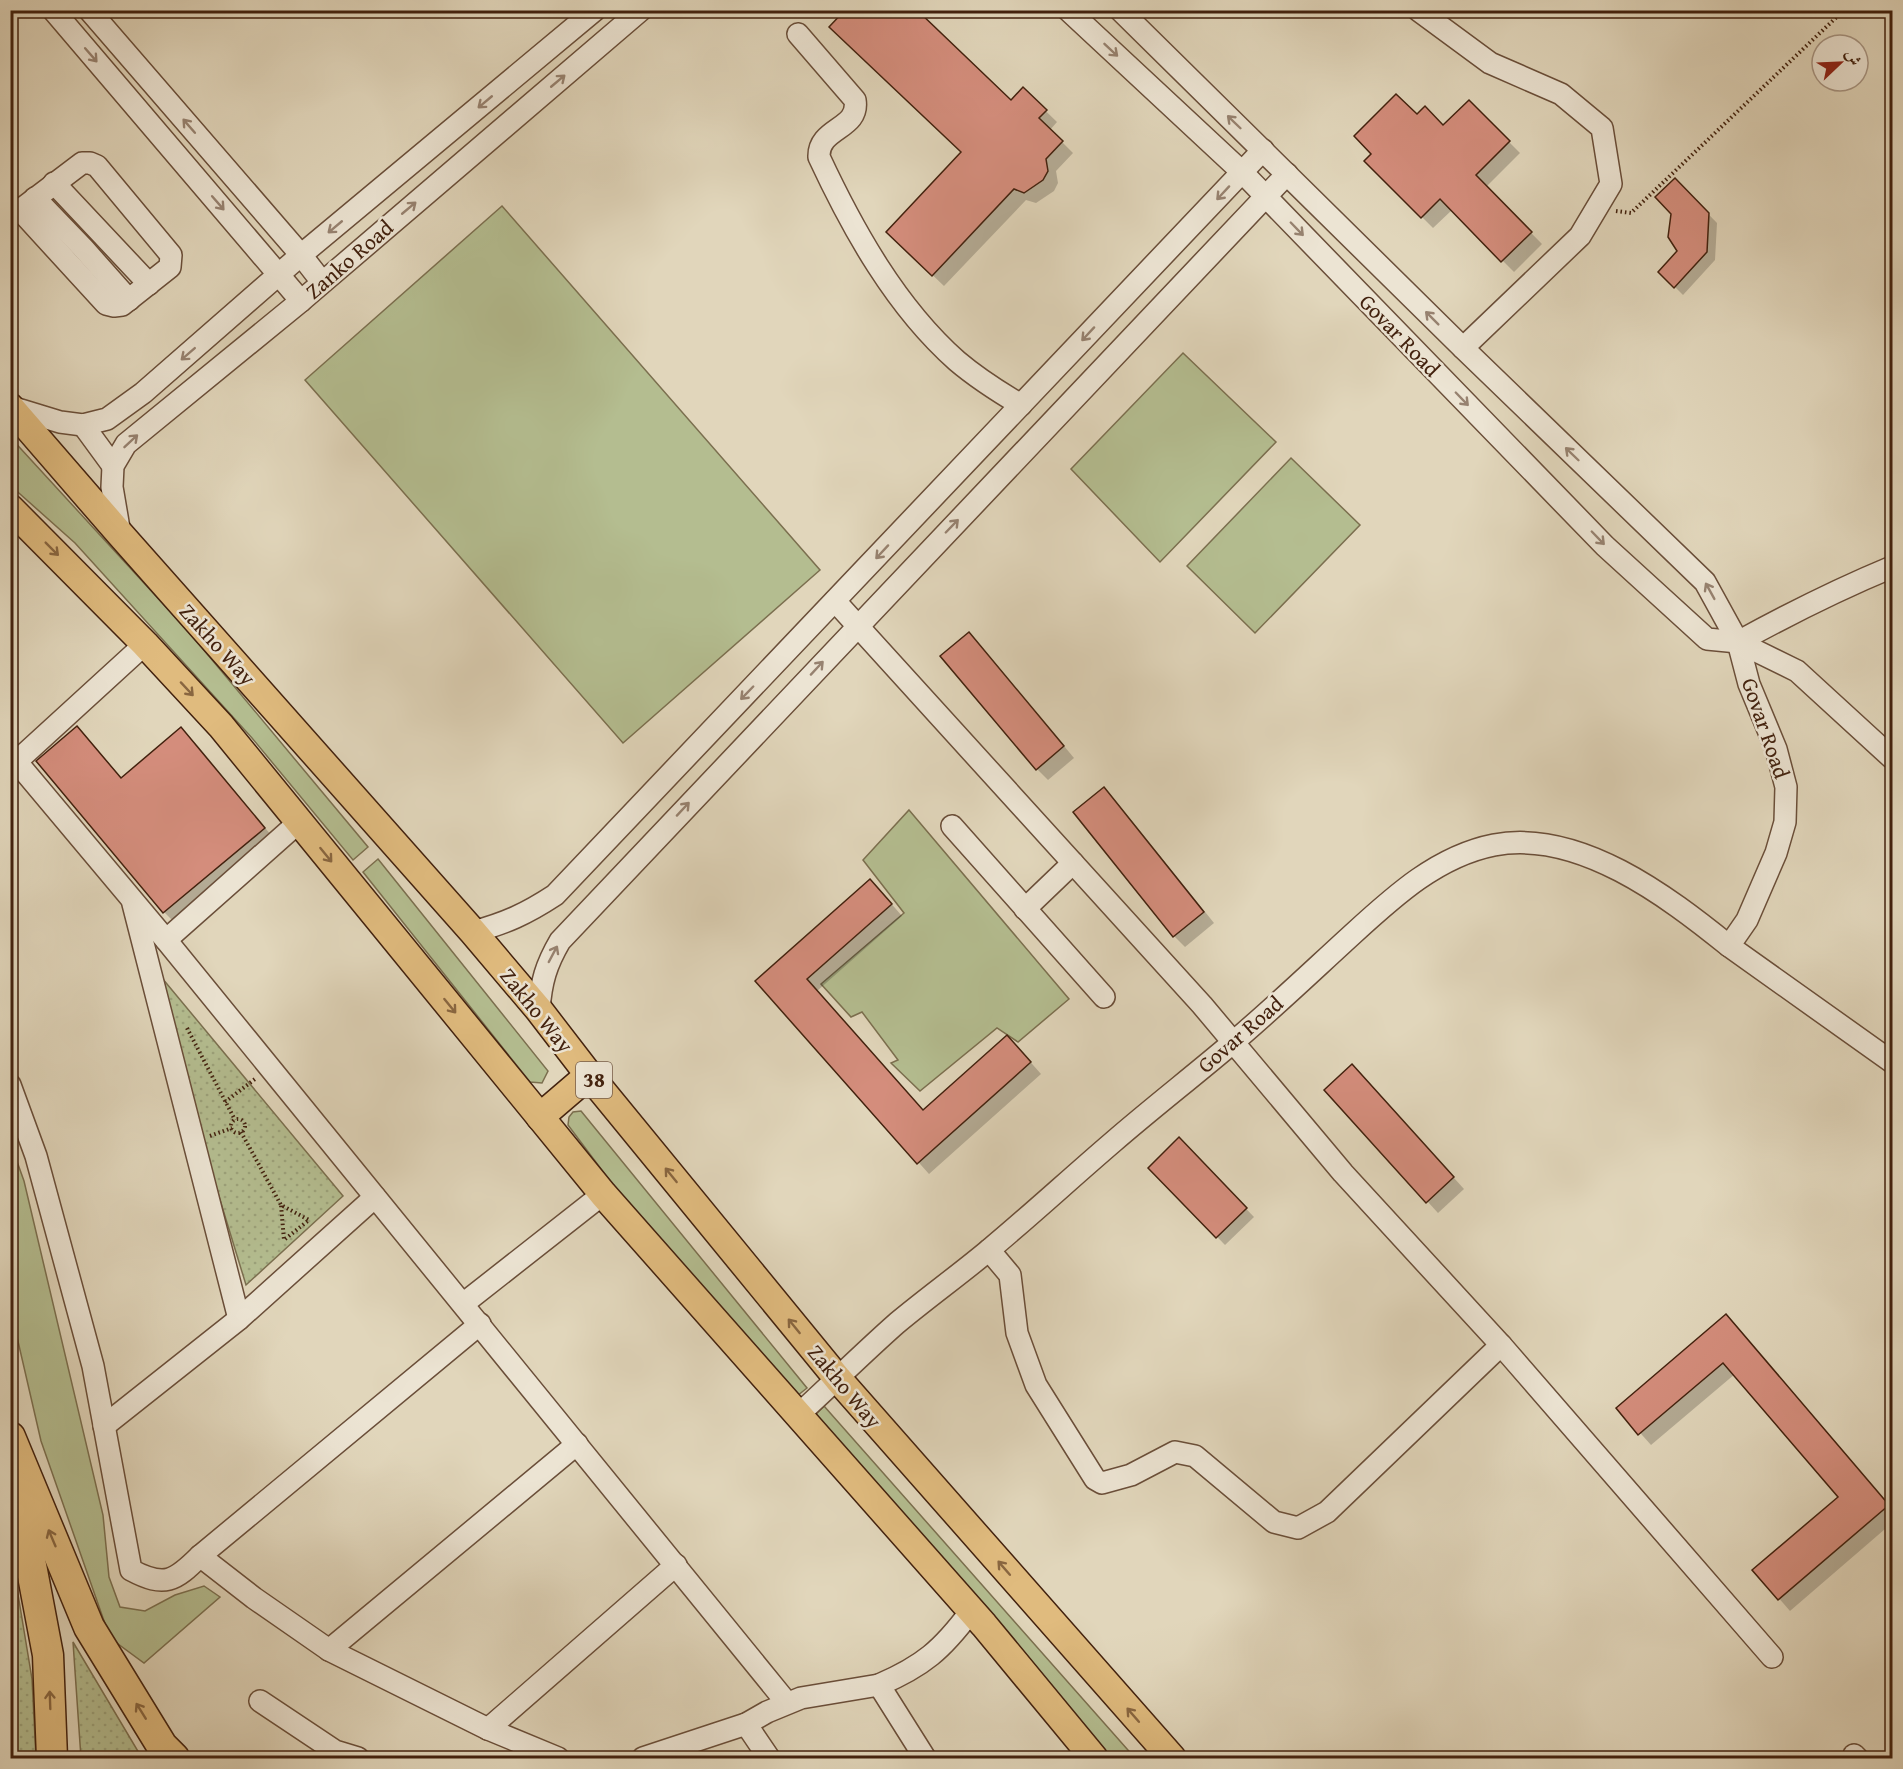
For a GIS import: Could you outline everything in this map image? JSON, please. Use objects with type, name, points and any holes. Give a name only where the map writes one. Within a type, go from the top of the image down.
[{"type":"highway","points":[[10,1437],[89,1628],[162,1746],[174,1758]]},
{"type":"highway","points":[[10,1455],[48,1655],[52,1758]]},
{"type":"main road","name":"Zakho Way","points":[[11,407],[120,534],[473,932],[838,1379],[1172,1758]]},
{"type":"main road","points":[[10,508],[145,644],[221,726],[603,1194],[971,1611],[1095,1758]]},
{"type":"main road","points":[[540,1117],[589,1075]]},
{"type":"street","points":[[53,10],[300,301]]},
{"type":"street","points":[[88,10],[322,282]]},
{"type":"street","name":"Zanko Road","points":[[11,407],[60,422],[82,425],[107,419],[144,393],[301,255],[595,10]]},
{"type":"street","name":"Zanko Road","points":[[113,466],[126,444],[300,301],[641,10]]},
{"type":"street","name":"Govar Road","points":[[1068,10],[1242,172],[1605,546],[1707,639],[1738,642]]},
{"type":"street","name":"Govar Road","points":[[1120,10],[1463,348],[1705,582],[1738,642],[1749,684],[1776,749],[1786,787],[1785,822],[1776,854],[1747,920],[1729,946]]},
{"type":"street","points":[[1418,10],[1490,63],[1561,94],[1602,128],[1611,184],[1580,236],[1463,348]]},
{"type":"street","points":[[798,34],[855,100],[857,108],[854,116],[822,141],[819,148],[819,157],[852,223],[894,288],[936,340],[976,377],[1021,405]]},
{"type":"street","points":[[473,932],[501,925],[528,913],[555,895],[1263,150]]},
{"type":"street","points":[[81,163],[90,163],[97,166],[171,255],[170,267],[129,300],[83,248],[22,208],[81,163]]},
{"type":"street","points":[[539,1010],[541,985],[548,962],[560,941],[1287,174]]},
{"type":"street","points":[[54,183],[149,284]]},
{"type":"street","points":[[82,425],[113,466],[112,487],[120,534]]},
{"type":"street","points":[[1738,642],[1810,603],[1893,567]]},
{"type":"street","points":[[835,601],[1202,1005],[1343,1173],[1501,1345],[1772,1657]]},
{"type":"street","points":[[1738,642],[1797,671],[1893,758]]},
{"type":"street","points":[[145,644],[13,759],[166,940],[787,1703]]},
{"type":"street","points":[[166,940],[299,822]]},
{"type":"street","points":[[952,826],[1104,997]]},
{"type":"street","name":"Govar Road","points":[[798,1415],[897,1324],[989,1250],[1232,1043],[1401,891],[1458,856],[1495,845],[1515,843],[1554,847],[1605,863],[1704,926],[1893,1062]]},
{"type":"street","points":[[1025,909],[1073,863]]},
{"type":"street","points":[[555,895],[581,918]]},
{"type":"street","points":[[131,898],[239,1319]]},
{"type":"street","points":[[10,1085],[36,1156],[93,1366],[131,1570],[144,1576],[168,1580],[182,1575],[200,1556],[480,1324]]},
{"type":"street","points":[[463,1304],[603,1194]]},
{"type":"street","points":[[104,1426],[239,1319],[375,1197]]},
{"type":"street","points":[[989,1250],[1010,1275],[1017,1333],[1036,1385],[1095,1479],[1102,1483],[1131,1475],[1175,1452],[1195,1456],[1274,1522],[1298,1528],[1327,1512],[1501,1345]]},
{"type":"street","points":[[329,1650],[577,1444]]},
{"type":"street","points":[[200,1556],[254,1598],[329,1650],[488,1728],[558,1758]]},
{"type":"street","points":[[488,1728],[676,1565]]},
{"type":"street","points":[[643,1758],[746,1724],[801,1698],[879,1685],[905,1674],[950,1641],[971,1611]]},
{"type":"street","points":[[879,1685],[925,1758]]},
{"type":"street","points":[[260,1701],[335,1751],[358,1758]]},
{"type":"street","points":[[746,1724],[769,1758]]},
{"type":"path","points":[[1597,208],[1631,213],[1844,10]]},
{"type":"path","points":[[184,1022],[235,1120]]},
{"type":"path","points":[[225,1102],[270,1068]]},
{"type":"path","points":[[232,1128],[235,1120]]},
{"type":"path","points":[[235,1120],[241,1120],[244,1123],[244,1129],[241,1132]]},
{"type":"path","points":[[232,1128],[241,1132],[281,1205],[284,1240],[309,1220],[281,1205]]},
{"type":"path","points":[[207,1138],[232,1128]]},
{"type":"green space","points":[[502,206],[820,570],[623,743],[305,380]]},
{"type":"green space","points":[[1183,353],[1276,442],[1160,562],[1071,469]]},
{"type":"green space","points":[[10,437],[188,631],[368,847],[353,860],[252,738],[75,543],[11,486]]},
{"type":"green space","points":[[1291,458],[1360,525],[1255,633],[1187,566]]},
{"type":"green space","points":[[909,810],[1069,999],[1018,1042],[997,1028],[920,1091],[891,1063],[898,1060],[862,1012],[851,1017],[821,984],[904,913],[863,860]]},
{"type":"green space","points":[[378,859],[548,1071],[542,1083],[530,1082],[363,872]]},
{"type":"green space","points":[[162,978],[343,1196],[246,1285],[153,980]]},
{"type":"green space","points":[[581,1111],[807,1388],[792,1400],[655,1241],[568,1125],[569,1117],[573,1112]]},
{"type":"green space","points":[[10,1142],[24,1181],[103,1515],[109,1577],[120,1607],[145,1611],[175,1595],[204,1586],[220,1597],[144,1663],[110,1638],[41,1441],[11,1311]]},
{"type":"green space","points":[[824,1406],[1135,1758],[1107,1758],[1040,1677],[808,1422]]},
{"type":"green space","points":[[10,1546],[32,1679],[36,1758],[11,1758]]},
{"type":"green space","points":[[73,1642],[142,1758],[81,1758]]},
{"type":"building","points":[[845,10],[917,10],[1011,100],[1023,87],[1047,110],[1039,118],[1063,141],[1046,159],[1048,171],[1043,180],[1024,193],[1014,189],[932,276],[886,232],[961,152],[829,27]]},
{"type":"building","points":[[1396,94],[1417,114],[1425,106],[1443,125],[1469,100],[1510,141],[1476,175],[1532,232],[1501,262],[1440,199],[1421,218],[1364,161],[1371,154],[1354,136]]},
{"type":"building","points":[[1675,178],[1709,213],[1707,252],[1674,288],[1658,272],[1677,251],[1668,237],[1671,214],[1655,197]]},
{"type":"building","points":[[969,632],[1064,746],[1036,770],[940,656]]},
{"type":"building","points":[[77,726],[121,778],[181,727],[265,828],[163,913],[36,761]]},
{"type":"building","points":[[1104,787],[1204,912],[1173,937],[1073,812]]},
{"type":"building","points":[[870,879],[892,904],[807,979],[923,1110],[1007,1035],[1031,1062],[917,1164],[755,981]]},
{"type":"building","points":[[1352,1064],[1454,1177],[1426,1203],[1324,1090]]},
{"type":"building","points":[[1179,1137],[1247,1208],[1216,1238],[1148,1168]]},
{"type":"building","points":[[1726,1314],[1889,1505],[1778,1600],[1752,1570],[1838,1497],[1723,1363],[1638,1435],[1616,1408]]}]
